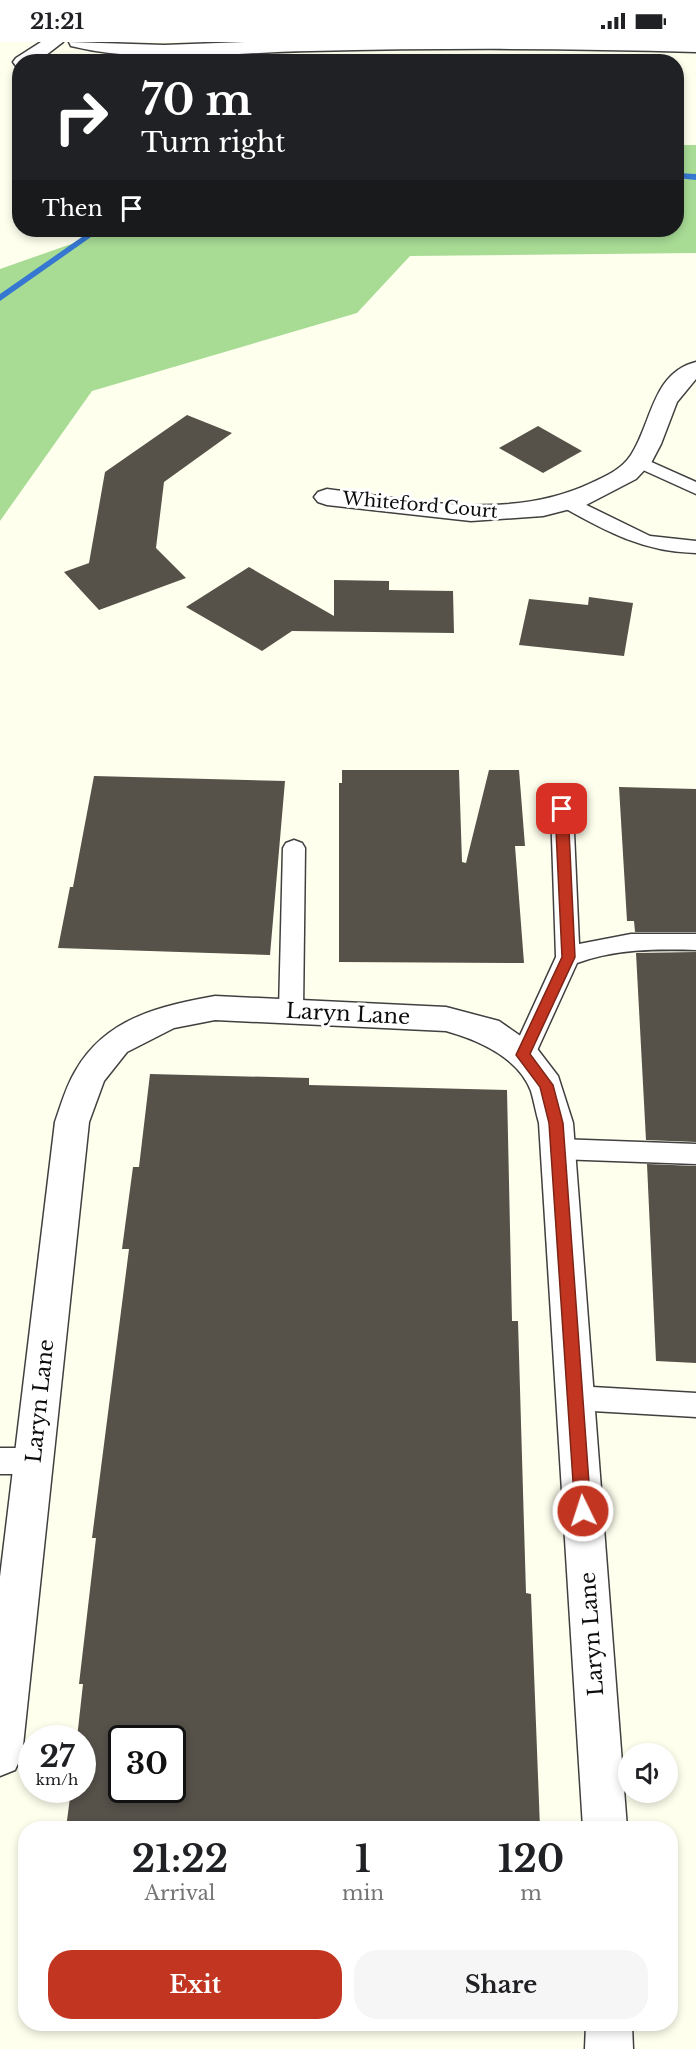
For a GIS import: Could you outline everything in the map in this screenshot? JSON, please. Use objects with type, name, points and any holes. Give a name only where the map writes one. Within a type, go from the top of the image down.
[{"type":"street","points":[[35,54],[54,42]]},
{"type":"street","points":[[78,42],[128,50],[181,52],[306,45],[440,43],[696,46]]},
{"type":"street","name":"Whiteford Court","points":[[327,497],[498,513],[536,510],[588,496],[632,470],[652,440],[661,405],[670,390],[696,369]]},
{"type":"street","name":"Laryn Lane","points":[[0,1755],[17,1461],[72,1122],[89,1076],[115,1043],[167,1017],[215,1008],[446,1019],[487,1030],[523,1055],[546,1085],[556,1123],[605,1821]]},
{"type":"street","points":[[609,2031],[609,2049]]},
{"type":"lane","points":[[638,461],[696,489]]},
{"type":"lane","points":[[568,502],[639,541],[675,548],[696,547]]},
{"type":"lane","points":[[523,1055],[568,957],[562,809]]},
{"type":"lane","points":[[291,1011],[294,848]]},
{"type":"lane","points":[[568,957],[596,946],[624,940],[696,942]]},
{"type":"lane","points":[[558,1149],[696,1154]]},
{"type":"lane","points":[[575,1398],[696,1405]]},
{"type":"green space","points":[[684,145],[696,145],[696,253],[410,256],[357,313],[92,391],[0,521],[0,269],[91,237],[684,237]]},
{"type":"building","points":[[187,415],[232,433],[164,482],[156,548],[186,578],[99,610],[64,572],[89,563],[105,472]]},
{"type":"building","points":[[538,426],[582,451],[543,473],[499,448]]},
{"type":"building","points":[[249,567],[334,616],[334,580],[389,581],[389,590],[453,591],[454,633],[292,631],[262,651],[186,607]]},
{"type":"building","points":[[589,597],[633,603],[624,656],[519,645],[529,599],[588,605]]},
{"type":"building","points":[[342,770],[459,770],[462,862],[466,863],[489,770],[519,770],[525,846],[515,846],[524,963],[339,962],[339,783],[342,783]]},
{"type":"building","points":[[94,776],[285,781],[270,955],[58,948],[70,887],[73,887]]},
{"type":"building","points":[[619,787],[696,789],[696,932],[635,932],[634,921],[627,921]]},
{"type":"building","points":[[696,952],[696,1142],[646,1140],[636,953]]},
{"type":"building","points":[[150,1074],[309,1078],[309,1085],[507,1090],[512,1321],[518,1321],[526,1593],[531,1594],[540,1821],[67,1821],[69,1803],[96,1803],[96,1725],[78,1725],[83,1684],[79,1684],[96,1538],[92,1538],[129,1249],[122,1249],[133,1167],[139,1167]]},
{"type":"building","points":[[647,1164],[696,1166],[696,1363],[656,1361]]},
{"type":"waterway","points":[[684,176],[696,177]]},
{"type":"waterway","points":[[0,298],[87,237]]},
{"type":"route","points":[[562,809],[568,957],[523,1055],[546,1085],[556,1123],[583,1511]]}]
